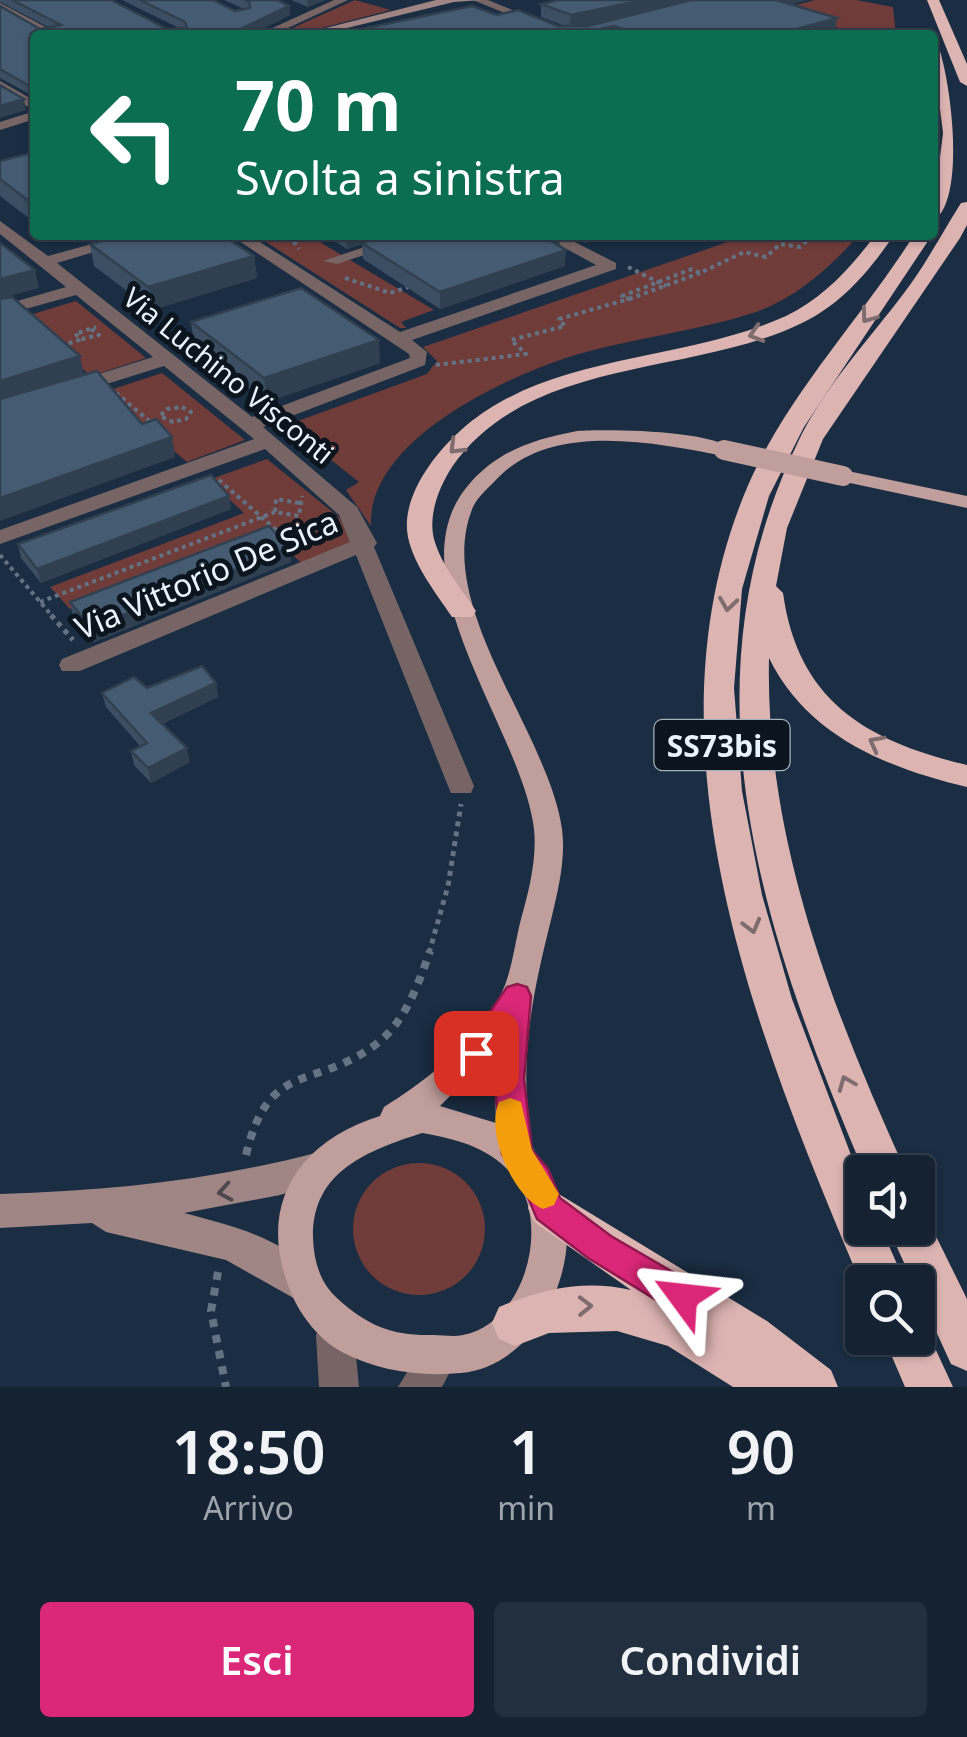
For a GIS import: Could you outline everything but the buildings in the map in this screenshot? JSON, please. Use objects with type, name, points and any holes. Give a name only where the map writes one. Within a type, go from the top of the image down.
[{"type":"highway","points":[[933,0],[967,82]]},
{"type":"highway","points":[[938,70],[954,135],[950,172],[938,201]]},
{"type":"highway","points":[[938,147],[950,114]]},
{"type":"highway","name":"SS73bis","points":[[878,1155],[822,1027],[773,864],[752,683],[763,558],[780,504],[812,438],[933,266],[967,206]]},
{"type":"highway","points":[[462,610],[429,558],[420,527],[423,503],[436,470],[464,438],[513,404],[570,380],[789,322],[840,291],[882,240]]},
{"type":"highway","name":"SS73bis","points":[[876,1265],[810,1106],[751,925],[729,806],[720,680],[733,573],[756,496],[802,409],[919,240]]},
{"type":"highway","points":[[763,558],[778,644],[790,671],[814,700],[846,726],[893,752],[967,776]]},
{"type":"highway","points":[[548,1208],[620,1261],[761,1343],[814,1387]]},
{"type":"highway","points":[[918,1245],[967,1348]]},
{"type":"highway","points":[[515,1324],[567,1306],[601,1305],[636,1312],[716,1348],[770,1387]]},
{"type":"highway","points":[[915,1355],[929,1387]]},
{"type":"main road","points":[[326,30],[466,1]]},
{"type":"main road","points":[[517,1154],[509,1079],[517,996],[544,886],[548,832],[532,762],[462,610],[454,553],[455,526],[472,488],[498,466],[547,444],[608,434],[652,437],[724,450],[967,502]]},
{"type":"main road","points":[[297,1282],[294,1228],[299,1202],[319,1168],[350,1140],[388,1123],[442,1090],[476,1053],[517,996]]},
{"type":"main road","points":[[82,1210],[238,1246],[268,1259],[297,1282],[312,1310],[335,1335],[364,1354],[427,1375],[479,1350],[515,1324],[540,1288],[551,1248],[548,1208],[536,1179],[517,1154],[490,1134],[457,1122],[422,1118],[388,1123]]},
{"type":"main road","points":[[0,1211],[82,1210],[242,1189],[319,1168]]},
{"type":"street","points":[[274,30],[343,0]]},
{"type":"street","points":[[466,1],[559,30]]},
{"type":"street","points":[[0,6],[44,30]]},
{"type":"street","points":[[288,6],[308,15]]},
{"type":"street","points":[[0,85],[30,107]]},
{"type":"street","points":[[0,126],[30,113]]},
{"type":"street","name":"Via Luchino Visconti","points":[[7,232],[249,425],[349,512],[366,543],[392,623],[461,786]]},
{"type":"street","name":"Via Luchino Visconti","points":[[44,262],[125,240]]},
{"type":"street","points":[[246,240],[418,352],[419,360],[408,368],[249,425]]},
{"type":"street","points":[[334,268],[404,240]]},
{"type":"street","points":[[398,339],[610,266],[559,240]]},
{"type":"street","points":[[0,311],[78,289]]},
{"type":"street","points":[[50,396],[166,358]]},
{"type":"street","points":[[0,537],[268,441]]},
{"type":"street","name":"Via Vittorio De Sica","points":[[80,661],[366,543]]},
{"type":"street","points":[[335,1335],[339,1387]]},
{"type":"path","points":[[293,240],[304,254]]},
{"type":"path","points":[[408,368],[526,354],[511,340],[565,326],[559,319],[629,299],[622,296],[692,269],[700,273],[744,252],[766,257],[780,244],[800,247],[808,240]]},
{"type":"path","points":[[334,268],[390,293],[428,281]]},
{"type":"path","points":[[82,340],[75,334],[118,321]]},
{"type":"path","points":[[46,350],[99,335],[91,329]]},
{"type":"path","points":[[62,346],[315,564]]},
{"type":"path","points":[[132,428],[162,418],[182,420],[191,412],[171,407],[161,413],[162,418]]},
{"type":"path","points":[[40,602],[274,512],[298,516],[308,474]]},
{"type":"path","points":[[274,512],[276,499],[300,504]]},
{"type":"path","points":[[0,556],[40,602],[80,661]]},
{"type":"path","points":[[246,1158],[250,1128],[259,1105],[284,1084],[366,1052],[396,1024],[424,967],[451,874],[460,826],[461,786]]},
{"type":"path","points":[[216,1278],[211,1311],[226,1387]]},
{"type":"shaded area","points":[[355,0],[391,10],[313,30],[288,30]]},
{"type":"shaded area","points":[[815,0],[856,0],[893,7],[895,30],[845,30],[819,22],[742,19]]},
{"type":"shaded area","points":[[263,240],[316,240],[434,310],[401,322],[406,328],[400,328]]},
{"type":"shaded area","points":[[733,240],[854,240],[812,280],[771,306],[733,319],[569,357],[475,398],[414,441],[391,467],[376,496],[371,526],[346,490],[359,482],[287,425],[427,374],[437,361],[423,347]]},
{"type":"shaded area","points":[[76,301],[146,358],[91,376],[23,317]]},
{"type":"shaded area","points":[[162,373],[245,440],[187,462],[155,435],[0,464],[136,418],[107,391]]},
{"type":"shaded area","points":[[267,459],[340,518],[352,546],[304,565],[267,533],[70,609],[50,587],[244,513],[208,480]]},
{"type":"shaded area","points":[[419,1163],[444,1168],[466,1182],[480,1204],[485,1229],[480,1254],[466,1276],[444,1290],[419,1295],[394,1290],[372,1276],[358,1254],[353,1229],[358,1204],[372,1182],[394,1168]]},
{"type":"slow traffic","points":[[510,1112],[517,1154],[543,1194]]},
{"type":"route","points":[[476,1053],[517,996],[509,1079],[517,1154],[536,1179],[548,1208],[620,1261],[683,1297]]}]
